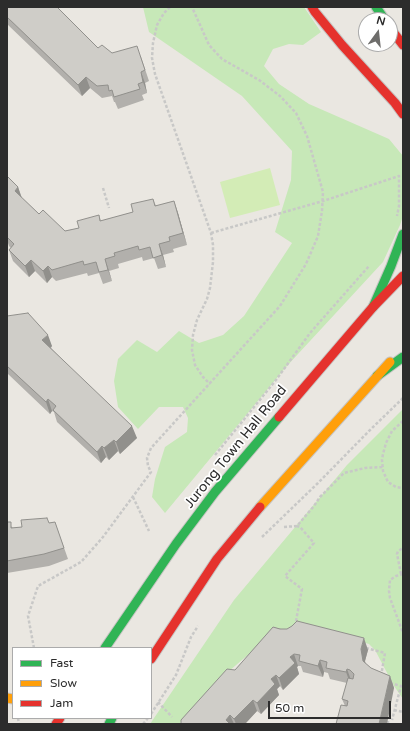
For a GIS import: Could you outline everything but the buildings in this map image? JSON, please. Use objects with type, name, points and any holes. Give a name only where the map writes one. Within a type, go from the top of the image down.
[{"type":"main road","points":[[312,7],[342,45],[369,73],[403,114]]},
{"type":"main road","points":[[369,73],[397,91]]},
{"type":"main road","points":[[373,307],[403,234]]},
{"type":"main road","name":"Jurong Town Hall Road","points":[[106,647],[176,544],[215,492],[330,356],[373,307],[403,276]]},
{"type":"main road","points":[[152,657],[217,559],[260,506],[403,348]]},
{"type":"main road","points":[[377,376],[403,357]]},
{"type":"path","points":[[170,7],[160,19],[154,35],[152,52],[158,82],[211,233],[213,262],[210,284],[207,299],[197,320],[193,335],[192,350],[195,365],[210,384]]},
{"type":"path","points":[[34,647],[28,616],[38,586],[81,562],[103,537],[151,472],[148,466],[147,458],[151,448],[280,306],[306,264],[318,236],[323,192],[307,136],[296,113],[280,96],[259,80],[222,59],[208,45],[192,7]]},
{"type":"path","points":[[211,233],[323,201],[399,176],[399,206],[396,221]]},
{"type":"path","points":[[103,188],[109,208]]},
{"type":"path","points":[[215,455],[276,380],[310,334],[372,262]]},
{"type":"path","points":[[259,540],[403,398]]},
{"type":"path","points":[[403,421],[392,431],[382,454],[382,467],[388,482],[393,486],[403,488]]},
{"type":"path","points":[[297,526],[320,497],[344,473],[365,468],[382,467]]},
{"type":"path","points":[[133,497],[149,531]]},
{"type":"path","points":[[284,527],[300,527],[314,543],[285,576],[302,589],[295,627]]},
{"type":"path","points":[[403,548],[398,551],[397,554],[402,574],[390,580],[389,591],[390,598],[403,633]]},
{"type":"path","points":[[152,712],[176,675],[191,637],[199,624]]},
{"type":"path","points":[[362,647],[385,653],[380,680]]},
{"type":"path","points":[[387,682],[401,686],[388,724]]},
{"type":"path","points":[[399,692],[403,690]]},
{"type":"path","points":[[158,702],[172,717]]},
{"type":"path","points":[[394,710],[403,712]]},
{"type":"green space","points":[[143,7],[304,7],[321,32],[303,45],[289,44],[273,49],[264,66],[279,84],[309,104],[389,139],[403,156],[403,216],[383,262],[286,367],[165,513],[152,497],[155,479],[165,447],[187,432],[188,418],[183,407],[159,407],[138,429],[118,407],[114,381],[118,359],[137,340],[157,352],[179,331],[199,343],[223,335],[244,316],[292,243],[275,232],[291,180],[292,151],[242,96],[149,32]]},
{"type":"green space","points":[[270,168],[280,205],[230,218],[220,182]]},
{"type":"green space","points":[[403,409],[403,699],[394,686],[375,650],[369,644],[304,625],[271,635],[221,678],[181,721],[180,724],[150,724],[234,600],[347,465]]},
{"type":"traffic: fast","points":[[376,7],[379,12]]},
{"type":"traffic: fast","points":[[373,307],[403,234]]},
{"type":"traffic: fast","points":[[377,376],[403,357]]},
{"type":"traffic: fast","points":[[106,647],[176,544],[215,492],[279,417]]},
{"type":"traffic: fast","points":[[109,724],[112,719]]},
{"type":"traffic: slow","points":[[260,507],[390,362]]},
{"type":"traffic: slow","points":[[7,698],[12,699]]},
{"type":"traffic: jam","points":[[312,7],[342,45],[395,103],[403,114]]},
{"type":"traffic: jam","points":[[398,38],[403,45]]},
{"type":"traffic: jam","points":[[279,417],[373,307],[403,276]]},
{"type":"traffic: jam","points":[[152,657],[217,559],[260,507]]},
{"type":"traffic: jam","points":[[56,724],[59,719]]}]
